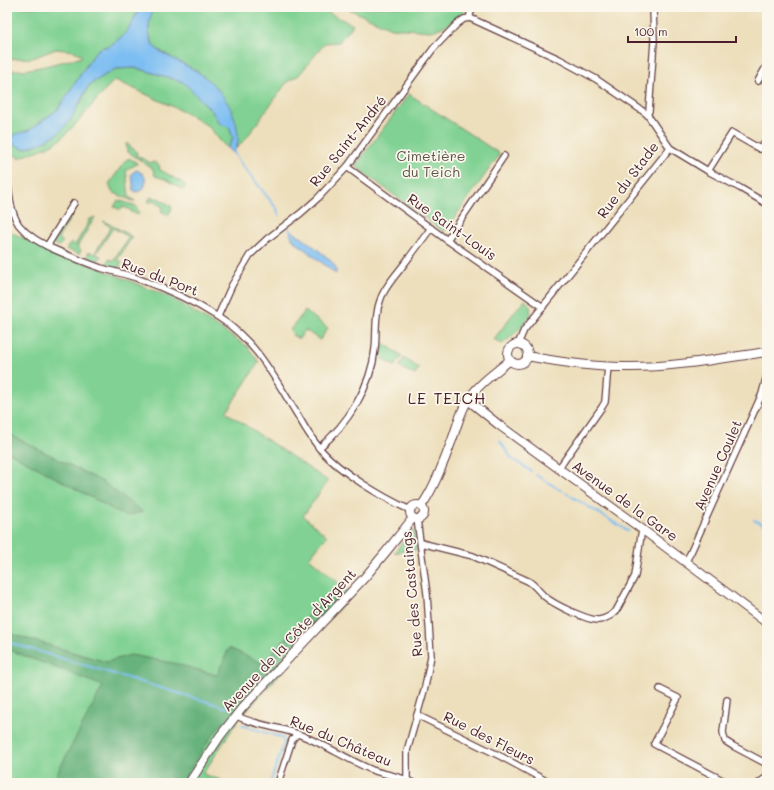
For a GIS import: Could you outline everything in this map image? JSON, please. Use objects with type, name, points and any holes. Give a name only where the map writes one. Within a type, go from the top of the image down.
[{"type":"main road","points":[[518,344],[525,348],[528,356],[524,362],[515,364],[508,358],[508,351],[512,346],[518,344]]},
{"type":"main road","points":[[528,356],[608,366],[657,366],[767,352]]},
{"type":"main road","points":[[421,506],[428,496],[444,460],[459,417],[468,400],[481,384],[510,360]]},
{"type":"main road","name":"Avenue de la Gare","points":[[468,400],[499,425],[767,623]]},
{"type":"main road","points":[[415,505],[421,506],[424,514],[421,517],[414,515],[415,505]]},
{"type":"main road","name":"Avenue de la Côte d'Argent","points":[[190,783],[220,736],[236,715],[375,566],[414,515]]},
{"type":"street","points":[[474,7],[470,14],[470,18],[559,59],[596,79],[647,114],[649,111],[654,41],[653,7]]},
{"type":"street","name":"Rue Saint-André","points":[[218,316],[232,285],[250,255],[267,239],[318,198],[347,167],[433,49],[457,24],[464,19],[470,18]]},
{"type":"street","points":[[758,81],[767,65]]},
{"type":"street","name":"Rue du Stade","points":[[518,344],[524,330],[670,148],[647,114]]},
{"type":"street","points":[[708,171],[732,133],[760,150],[764,144],[767,145]]},
{"type":"street","points":[[670,148],[767,204]]},
{"type":"street","points":[[447,240],[504,156]]},
{"type":"street","name":"Rue Saint-Louis","points":[[347,167],[447,240],[543,307]]},
{"type":"street","name":"Rue du Port","points":[[7,176],[14,215],[19,224],[34,239],[47,246],[101,268],[138,278],[186,298],[218,316],[239,332],[264,359],[320,448],[339,466],[355,478],[414,515]]},
{"type":"street","points":[[47,246],[74,203]]},
{"type":"street","points":[[320,448],[336,431],[357,404],[374,356],[376,340],[375,317],[382,296],[431,228]]},
{"type":"street","points":[[559,468],[605,402],[608,366]]},
{"type":"street","name":"Avenue Coulet","points":[[685,562],[690,554],[762,394],[767,375]]},
{"type":"street","name":"Rue des Castaings","points":[[407,781],[407,750],[426,688],[431,656],[427,594],[421,543],[414,515]]},
{"type":"street","points":[[421,543],[484,560],[528,581],[545,597],[563,608],[586,618],[600,620],[612,615],[616,611],[634,576],[643,530]]},
{"type":"street","points":[[660,688],[678,698],[654,744],[728,783]]},
{"type":"street","points":[[727,700],[723,732],[725,740],[733,746],[767,764]]},
{"type":"street","name":"Rue du Château","points":[[236,715],[246,720],[297,734],[372,770],[413,783]]},
{"type":"street","name":"Rue des Fleurs","points":[[417,715],[502,756],[550,783]]},
{"type":"street","points":[[278,783],[292,740],[297,734]]},
{"type":"street","points":[[759,783],[767,777]]},
{"type":"green space","points":[[7,7],[139,7],[133,22],[124,35],[108,47],[103,47],[96,51],[58,109],[30,130],[16,134],[7,140],[7,70],[25,70],[80,58],[82,55],[74,51],[56,49],[33,58],[7,59],[7,47],[12,40],[11,36],[7,33]]},
{"type":"green space","points":[[154,7],[318,7],[353,25],[339,42],[325,43],[299,75],[287,82],[247,137],[237,148],[238,136],[190,67],[154,47],[149,34],[149,19]]},
{"type":"green space","points":[[344,7],[467,7],[462,14],[447,25],[432,31],[391,28]]},
{"type":"green space","points":[[137,68],[183,82],[211,110],[220,124],[229,127],[233,138],[228,148],[209,127],[191,115],[115,80],[60,140],[19,158],[10,152],[9,145],[13,144],[24,149],[36,145],[80,104],[89,85],[115,69]]},
{"type":"green space","name":"Cimetière du Teich","points":[[409,94],[500,154],[444,232],[355,166]]},
{"type":"green space","points":[[126,143],[137,152],[136,155],[151,163],[154,162],[160,166],[159,169],[186,185],[183,190],[165,179],[155,176],[153,169],[127,151]]},
{"type":"green space","points":[[129,158],[137,163],[126,170],[129,197],[135,201],[112,192],[109,184],[125,161]]},
{"type":"green space","points":[[151,197],[160,199],[171,206],[172,209],[168,215],[161,211],[163,207],[152,201],[150,203],[148,201]]},
{"type":"green space","points":[[118,200],[136,206],[139,213],[138,215],[123,207],[121,210],[114,207]]},
{"type":"green space","points":[[72,211],[74,212],[58,238],[63,242],[59,246],[52,243]]},
{"type":"green space","points":[[95,217],[77,247],[81,250],[79,254],[66,249],[71,243],[75,245],[89,222],[88,220]]},
{"type":"green space","points":[[104,221],[120,230],[119,231],[113,228],[96,254],[101,256],[98,261],[86,257],[89,252],[94,254],[111,227],[103,222]]},
{"type":"green space","points":[[121,230],[132,237],[117,260],[122,262],[118,269],[106,265],[109,259],[113,261],[129,237],[120,232]]},
{"type":"green space","points":[[7,231],[172,298],[247,346],[259,362],[226,412],[328,481],[303,516],[327,536],[309,558],[352,594],[238,720],[203,774],[230,783],[7,783]]},
{"type":"green space","points":[[525,300],[530,306],[531,315],[514,334],[502,344],[494,339],[519,306],[520,307]]},
{"type":"green space","points":[[305,311],[328,328],[320,340],[305,330],[299,339],[292,335],[293,333],[290,330]]},
{"type":"green space","points":[[383,343],[402,356],[395,366],[381,359]]},
{"type":"green space","points":[[404,358],[419,368],[415,375],[399,367]]},
{"type":"green space","points":[[7,433],[101,481],[143,512],[125,516],[7,451]]},
{"type":"green space","points":[[412,529],[414,531],[417,550],[394,553]]},
{"type":"green space","points":[[333,590],[347,599],[238,720],[222,723],[181,783],[52,783],[103,686],[7,649],[8,633],[106,662],[131,655],[173,663],[217,675],[229,648],[262,663]]},
{"type":"water","points":[[139,7],[154,7],[149,31],[155,48],[206,78],[226,100],[231,109],[237,127],[238,144],[233,153],[228,148],[233,138],[229,127],[220,124],[211,110],[183,82],[137,68],[115,69],[89,85],[71,119],[60,132],[46,141],[24,149],[13,144],[12,138],[16,134],[30,130],[58,109],[96,51],[103,47],[108,47],[124,35],[133,22]]},
{"type":"water","points":[[137,170],[143,174],[146,182],[144,187],[137,192],[133,190],[131,176],[133,172]]},
{"type":"water","points":[[292,231],[329,259],[336,268],[336,274],[293,240],[290,233]]},
{"type":"waterway","points":[[7,142],[14,139]]},
{"type":"waterway","points":[[233,151],[239,161],[277,209],[279,215]]},
{"type":"waterway","points":[[289,229],[292,234]]},
{"type":"waterway","points":[[500,441],[512,459],[531,471]]},
{"type":"waterway","points":[[536,475],[562,491]]},
{"type":"waterway","points":[[566,493],[628,531]]},
{"type":"waterway","points":[[754,520],[767,526]]},
{"type":"waterway","points":[[7,642],[228,708]]},
{"type":"waterway","points":[[242,725],[283,738],[284,743],[270,783]]},
{"type":"district","name":"LE TEICH","points":[[447,398]]}]
